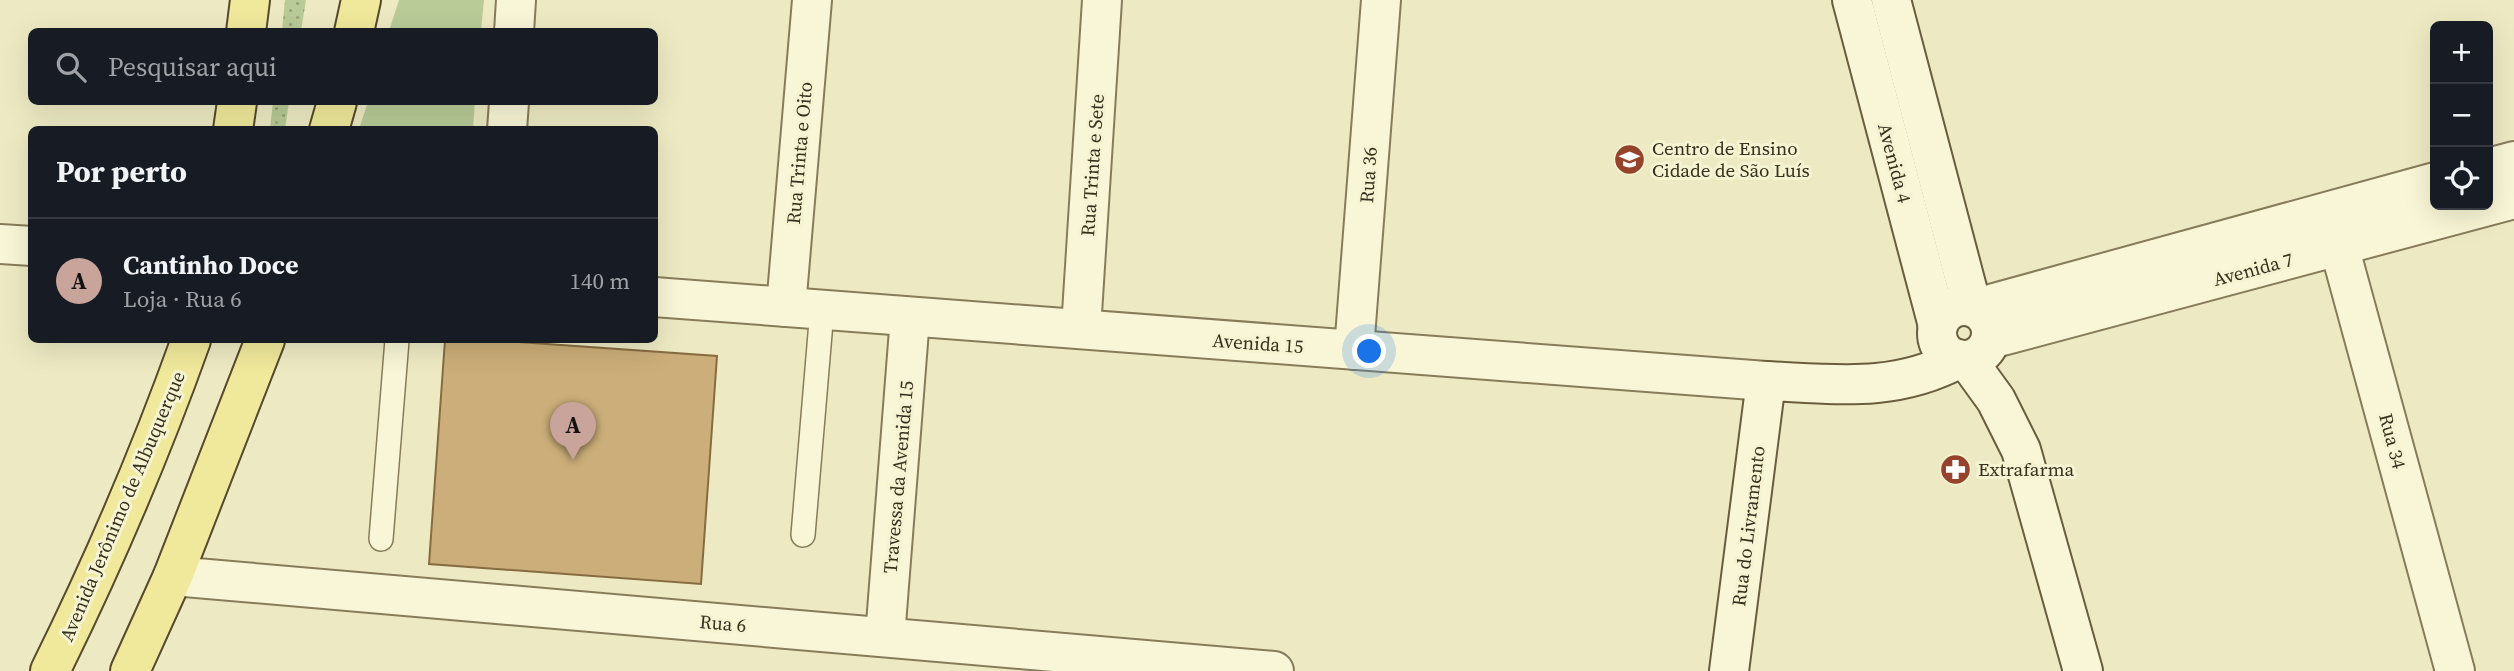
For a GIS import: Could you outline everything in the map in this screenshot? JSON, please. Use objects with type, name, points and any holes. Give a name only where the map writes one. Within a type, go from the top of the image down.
[{"type":"main road","points":[[246,28],[250,0]]},
{"type":"main road","points":[[355,28],[361,0]]},
{"type":"main road","points":[[234,126],[237,105]]},
{"type":"main road","points":[[330,126],[336,105]]},
{"type":"main road","name":"Avenida Jerônimo de Albuquerque","points":[[50,671],[163,418],[190,343]]},
{"type":"main road","points":[[130,671],[173,576],[264,343]]},
{"type":"street","points":[[514,28],[516,0]]},
{"type":"street","name":"Rua Trinta e Oito","points":[[804,308],[812,0]]},
{"type":"street","name":"Rua Trinta e Sete","points":[[1081,329],[1102,0]]},
{"type":"street","name":"Rua 36","points":[[1354,350],[1381,0]]},
{"type":"street","name":"Avenida 4","points":[[1852,0],[1962,333],[2021,450],[2084,671]]},
{"type":"street","name":"Avenida 4","points":[[1891,0],[1962,333]]},
{"type":"street","points":[[507,126],[509,105]]},
{"type":"street","points":[[2493,167],[2514,161]]},
{"type":"street","name":"Avenida 7","points":[[2335,228],[2430,184]]},
{"type":"street","name":"Avenida 7","points":[[1962,333],[2335,228],[2514,199]]},
{"type":"street","name":"Rua 34","points":[[2335,228],[2455,671]]},
{"type":"street","points":[[0,244],[28,246]]},
{"type":"street","name":"Avenida 15","points":[[658,297],[1862,386],[1894,383],[1920,376],[1962,333]]},
{"type":"street","name":"Travessa da Avenida 15","points":[[885,637],[911,317]]},
{"type":"street","name":"Rua do Livramento","points":[[1729,671],[1766,381]]},
{"type":"street","name":"Rua 6","points":[[173,576],[885,637],[1008,660],[1274,671]]},
{"type":"lane","points":[[803,535],[804,308]]},
{"type":"lane","points":[[380,539],[397,343]]},
{"type":"green space","points":[[285,0],[306,0],[301,28],[282,28]]},
{"type":"green space","points":[[399,0],[484,0],[481,28],[390,28]]},
{"type":"green space","points":[[273,105],[289,105],[285,126],[270,126]]},
{"type":"green space","points":[[367,105],[475,105],[473,126],[360,126]]},
{"type":"building","points":[[445,343],[532,343],[717,356],[701,584],[429,564]]},
{"type":"place","name":"Centro de Ensino Cidade de São Luís","points":[[1629,159]]},
{"type":"place","name":"Cantinho Doce","points":[[573,460]]},
{"type":"place","name":"Extrafarma","points":[[1955,469]]}]
